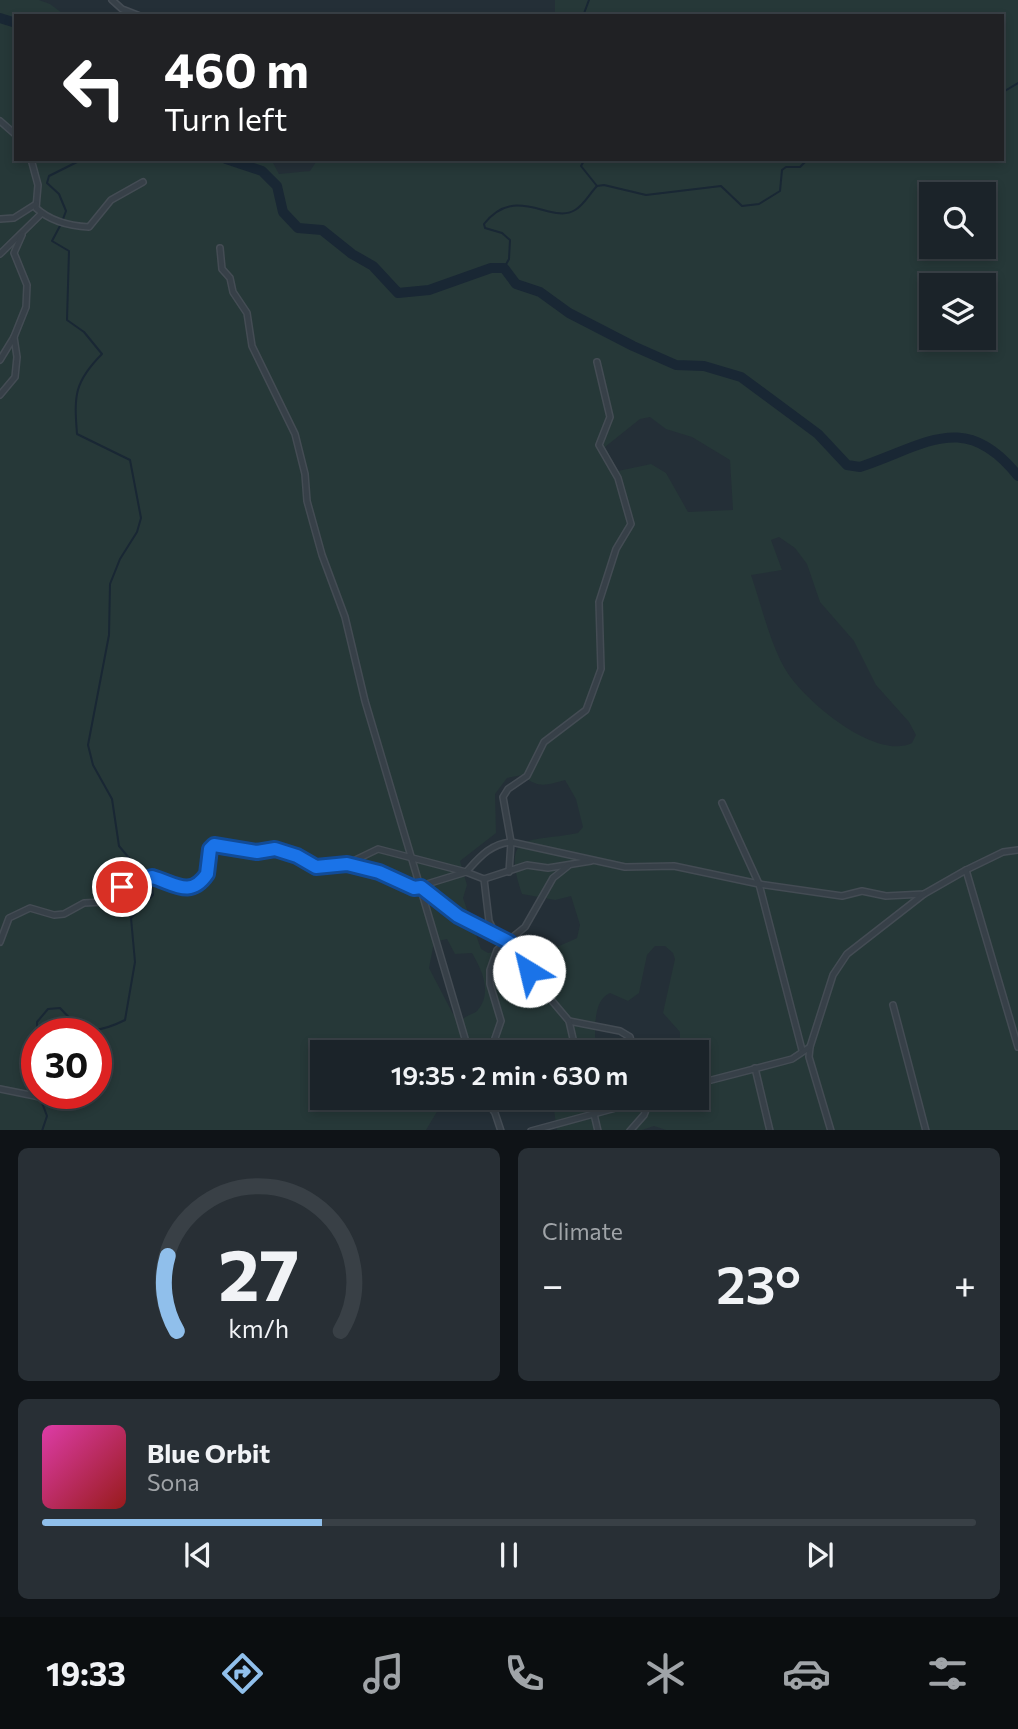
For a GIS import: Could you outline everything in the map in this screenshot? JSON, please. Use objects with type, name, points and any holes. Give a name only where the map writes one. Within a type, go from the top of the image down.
[{"type":"street","points":[[112,0],[121,9],[135,14]]},
{"type":"street","points":[[0,121],[14,133]]},
{"type":"street","points":[[32,161],[38,185],[36,204],[42,213],[50,219],[89,227],[111,200],[143,182]]},
{"type":"street","points":[[0,219],[14,218],[36,204]]},
{"type":"street","points":[[0,254],[42,213]]},
{"type":"street","points":[[0,360],[14,337],[26,307],[27,285],[14,253],[22,235]]},
{"type":"street","points":[[220,248],[222,269],[230,278],[233,292],[247,313],[252,346],[295,434],[305,474],[307,501],[322,555],[345,617],[365,701],[466,1040]]},
{"type":"street","points":[[0,395],[15,377],[14,337]]},
{"type":"street","points":[[509,872],[510,842],[503,797],[508,789],[527,776],[544,742],[586,710],[597,685],[602,653],[599,601],[616,549],[631,524],[618,478],[599,445],[610,417],[597,362]]},
{"type":"street","points":[[722,803],[759,884],[802,1049]]},
{"type":"street","points":[[0,942],[9,918],[30,908],[54,915],[64,914],[74,911],[84,903],[104,902],[122,887],[152,877],[183,890],[193,888],[207,874],[210,849],[214,845],[257,852],[275,849],[297,856],[316,867],[347,864],[379,872],[414,888],[466,872],[486,851],[499,843],[510,842],[594,861]]},
{"type":"street","points":[[347,864],[378,849],[484,879],[527,865],[538,868],[603,860],[625,867],[674,866],[759,884],[842,896],[862,891],[886,896],[924,894]]},
{"type":"street","points":[[831,1130],[809,1057],[833,975],[847,954],[924,894],[1003,852],[1018,850]]},
{"type":"street","points":[[495,1040],[501,1021],[491,994],[490,970],[497,950],[525,927],[553,878],[568,866]]},
{"type":"street","points":[[966,870],[1018,1048]]},
{"type":"street","points":[[484,879],[489,921],[495,933]]},
{"type":"street","points":[[421,887],[458,916],[509,942]]},
{"type":"street","points":[[509,942],[510,951],[569,1021],[573,1040]]},
{"type":"street","points":[[893,1005],[926,1130]]},
{"type":"street","points":[[569,1021],[620,1031],[631,1040]]},
{"type":"street","points":[[709,1080],[792,1059],[802,1049],[810,1047]]},
{"type":"street","points":[[755,1068],[771,1130]]},
{"type":"street","points":[[0,1089],[21,1093]]},
{"type":"street","points":[[493,1110],[500,1130]]},
{"type":"street","points":[[593,1110],[598,1130]]},
{"type":"street","points":[[531,1130],[610,1110]]},
{"type":"street","points":[[630,1130],[644,1110]]},
{"type":"shaded area","points":[[0,0],[39,0],[63,14],[14,14],[14,161],[272,161],[279,174],[310,171],[317,161],[1004,161],[1004,14],[555,14],[555,0],[1018,0],[1018,1130],[666,1130],[654,1126],[642,1130],[557,1130],[554,1110],[709,1110],[709,1040],[680,1040],[680,1032],[663,1013],[675,959],[665,946],[655,946],[647,955],[639,993],[628,1001],[610,993],[600,1003],[595,1040],[310,1040],[310,1110],[438,1110],[426,1130],[0,1130]],"holes":[[[650,417],[666,429],[692,437],[730,460],[733,510],[688,512],[666,473],[651,464],[618,471],[605,447],[640,419]],[[779,537],[795,548],[807,564],[820,602],[854,641],[876,685],[909,722],[916,735],[912,743],[897,746],[880,744],[861,736],[825,712],[787,672],[776,650],[751,575],[782,570],[771,540]],[[522,775],[543,785],[565,780],[576,799],[583,827],[578,833],[534,840],[524,843],[518,849],[515,858],[516,873],[522,894],[555,900],[571,896],[580,925],[577,938],[539,952],[508,950],[488,953],[481,949],[463,898],[467,885],[460,861],[496,833],[495,794],[507,778]],[[447,939],[455,954],[472,953],[484,982],[482,1004],[477,1011],[463,1019],[453,1014],[429,968],[434,942]]]},
{"type":"waterway","points":[[584,14],[589,0]]},
{"type":"waterway","points":[[0,18],[14,22]]},
{"type":"waterway","points":[[1004,91],[1018,83]]},
{"type":"waterway","points":[[63,219],[66,211],[59,194],[47,183],[49,176],[79,161]]},
{"type":"waterway","points":[[232,161],[262,171],[277,186],[283,212],[298,228],[322,230],[352,254],[373,266],[398,293],[429,290],[491,268],[504,268],[516,284],[540,292],[569,313],[633,346],[676,365],[704,366],[741,377],[818,434],[847,465],[860,467],[925,443],[944,438],[962,438],[980,443],[999,455],[1018,476]]},
{"type":"waterway","points":[[584,161],[581,166],[597,186]]},
{"type":"waterway","points":[[504,268],[509,259],[510,240],[502,233],[485,228],[484,224],[496,212],[508,207],[532,207],[566,213],[578,208],[597,186],[604,185],[646,195],[721,186],[742,206],[759,204],[780,191],[782,170],[786,167],[800,167],[806,161]]},
{"type":"waterway","points":[[61,224],[52,241],[69,251],[67,320],[84,332],[102,354],[86,373],[78,390],[77,434],[130,460],[141,518],[137,532],[120,559],[110,584],[109,635],[88,745],[93,765],[112,799],[119,846],[134,864],[151,877],[153,895],[131,918],[135,962],[125,1020],[112,1025]]},
{"type":"waterway","points":[[40,1018],[48,1009],[60,1008],[69,1018]]},
{"type":"waterway","points":[[42,1130],[47,1116],[44,1109]]},
{"type":"route","points":[[122,887],[152,877],[183,890],[193,888],[203,881],[207,874],[210,849],[214,845],[237,846],[257,852],[275,849],[297,856],[316,867],[347,864],[379,872],[414,888],[421,887],[458,916],[509,942],[510,951],[529,971]]}]
